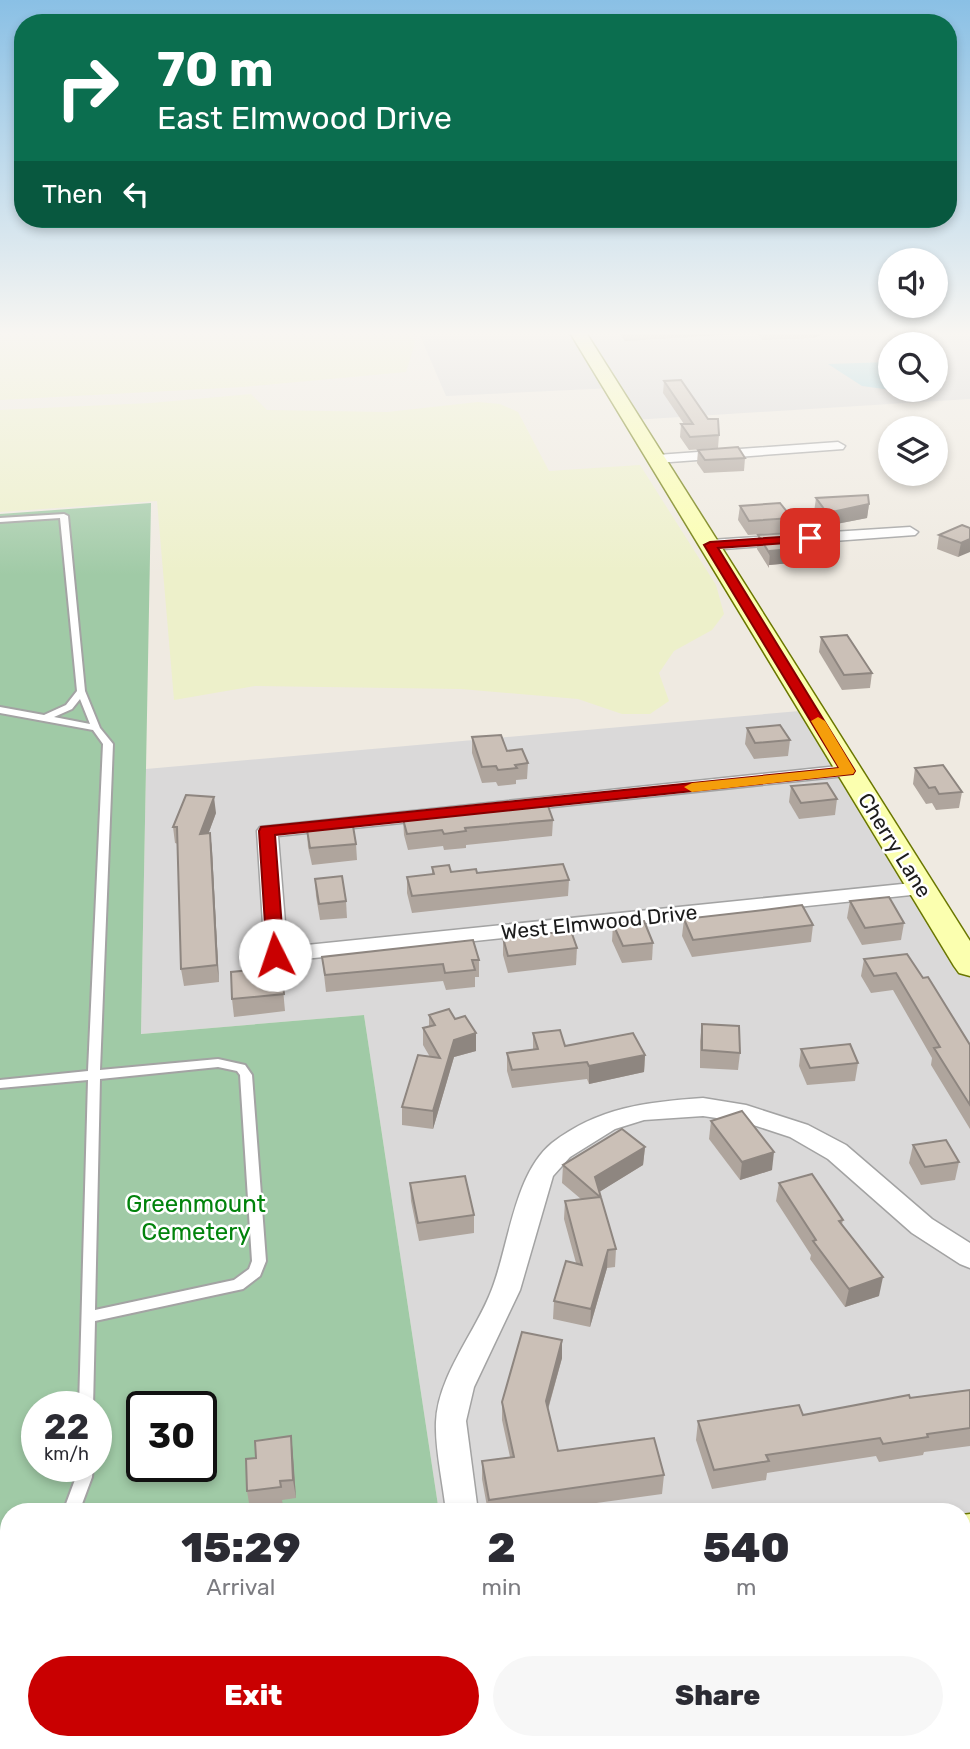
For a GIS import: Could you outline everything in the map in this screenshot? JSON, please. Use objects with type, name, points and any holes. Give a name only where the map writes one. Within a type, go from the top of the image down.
[{"type":"street","name":"Cherry Lane","points":[[628,413],[970,966]]},
{"type":"street","points":[[657,459],[838,446]]},
{"type":"street","points":[[710,545],[911,532]]},
{"type":"street","name":"West Elmwood Drive","points":[[848,771],[267,831],[275,955],[922,888]]},
{"type":"street","points":[[461,1503],[451,1421],[459,1387],[506,1290],[541,1172],[561,1150],[606,1123],[642,1111],[702,1107],[746,1114],[799,1130],[837,1152],[922,1226],[970,1257]]},
{"type":"lane","points":[[0,520],[64,516],[80,691],[96,727],[108,744],[93,1073],[86,1391]]},
{"type":"lane","points":[[46,719],[69,707],[80,691]]},
{"type":"lane","points":[[0,710],[96,727]]},
{"type":"lane","points":[[0,1084],[218,1063],[241,1068],[246,1075],[259,1261],[255,1272],[238,1284],[88,1317]]},
{"type":"lane","points":[[75,1503],[83,1482]]},
{"type":"shaded area","points":[[628,413],[751,413],[633,420]]},
{"type":"shaded area","points":[[811,710],[970,966],[970,1503],[438,1503],[364,1015],[141,1034],[146,769]]},
{"type":"green space","points":[[0,413],[518,413],[549,471],[640,465],[716,585],[724,614],[712,630],[674,651],[659,673],[669,701],[650,714],[622,714],[578,699],[461,689],[255,686],[174,700],[157,501],[0,512]]},
{"type":"green space","name":"Greenmount Cemetery","points":[[151,503],[141,1034],[364,1015],[438,1503],[0,1503],[0,514]]},
{"type":"building","points":[[685,413],[704,413],[708,419],[718,419],[719,435],[690,437],[681,424],[693,424]]},
{"type":"building","points":[[738,447],[745,458],[705,460],[698,450]]},
{"type":"building","points":[[868,495],[869,504],[827,513],[816,498]]},
{"type":"building","points":[[780,503],[792,518],[749,521],[740,506]]},
{"type":"building","points":[[962,525],[970,528],[970,539],[961,543],[939,535]]},
{"type":"building","points":[[803,532],[815,547],[770,551],[770,554],[758,535]]},
{"type":"building","points":[[847,635],[872,673],[844,675],[821,637]]},
{"type":"building","points":[[780,725],[790,740],[755,743],[747,728]]},
{"type":"building","points":[[501,735],[507,751],[522,749],[528,763],[515,765],[517,768],[498,770],[496,766],[482,767],[472,737]]},
{"type":"building","points":[[943,765],[962,792],[939,794],[935,787],[929,788],[915,768]]},
{"type":"building","points":[[827,783],[837,799],[801,803],[791,786]]},
{"type":"building","points":[[186,795],[214,797],[200,834],[210,833],[217,965],[181,969],[177,827],[173,827]]},
{"type":"building","points":[[548,806],[553,820],[465,828],[466,831],[444,834],[442,830],[407,834],[403,819]]},
{"type":"building","points":[[353,826],[356,844],[310,848],[307,830]]},
{"type":"building","points":[[563,864],[569,880],[412,896],[407,877],[434,874],[432,867],[449,865],[451,872],[476,869],[477,873]]},
{"type":"building","points":[[342,876],[346,901],[319,904],[315,879]]},
{"type":"building","points":[[889,897],[904,923],[865,928],[850,901]]},
{"type":"building","points":[[802,905],[813,925],[693,940],[684,919],[764,910]]},
{"type":"building","points":[[644,921],[653,943],[623,946],[613,924]]},
{"type":"building","points":[[571,931],[577,948],[508,956],[503,938]]},
{"type":"building","points":[[473,940],[479,960],[472,960],[475,970],[445,973],[443,964],[325,975],[322,957]]},
{"type":"building","points":[[907,954],[923,978],[928,977],[970,1045],[970,1105],[934,1048],[940,1047],[896,973],[874,976],[864,959]]},
{"type":"building","points":[[281,967],[284,994],[232,999],[231,972]]},
{"type":"building","points":[[449,1009],[455,1019],[465,1016],[476,1033],[454,1040],[433,1111],[402,1107],[418,1055],[440,1058],[423,1028],[435,1025],[429,1015]]},
{"type":"building","points":[[702,1024],[739,1026],[740,1053],[702,1050]]},
{"type":"building","points":[[560,1030],[565,1046],[633,1033],[645,1055],[589,1066],[587,1062],[512,1070],[507,1053],[538,1049],[533,1033]]},
{"type":"building","points":[[850,1044],[858,1063],[810,1068],[801,1049]]},
{"type":"building","points":[[742,1111],[774,1152],[742,1162],[711,1121]]},
{"type":"building","points":[[622,1129],[645,1147],[595,1177],[616,1249],[608,1250],[591,1309],[554,1301],[566,1261],[582,1265],[565,1201],[600,1197],[563,1165]]},
{"type":"building","points":[[946,1140],[959,1162],[925,1167],[913,1145]]},
{"type":"building","points":[[812,1174],[843,1220],[839,1221],[883,1277],[849,1289],[813,1241],[816,1240],[779,1183]]},
{"type":"building","points":[[465,1176],[474,1215],[418,1223],[410,1183]]},
{"type":"building","points":[[522,1332],[562,1340],[546,1401],[558,1451],[654,1438],[664,1475],[489,1500],[482,1461],[514,1457],[502,1402]]},
{"type":"building","points":[[970,1390],[970,1428],[883,1444],[880,1438],[766,1455],[769,1461],[714,1470],[698,1421],[799,1405],[803,1415],[909,1395],[910,1398]]},
{"type":"building","points":[[291,1436],[293,1480],[280,1481],[281,1487],[247,1491],[246,1459],[256,1458],[255,1441]]},
{"type":"slow traffic","points":[[692,787],[848,771],[818,721]]},
{"type":"route","points":[[275,955],[267,831],[848,771],[710,545],[810,538]]}]
